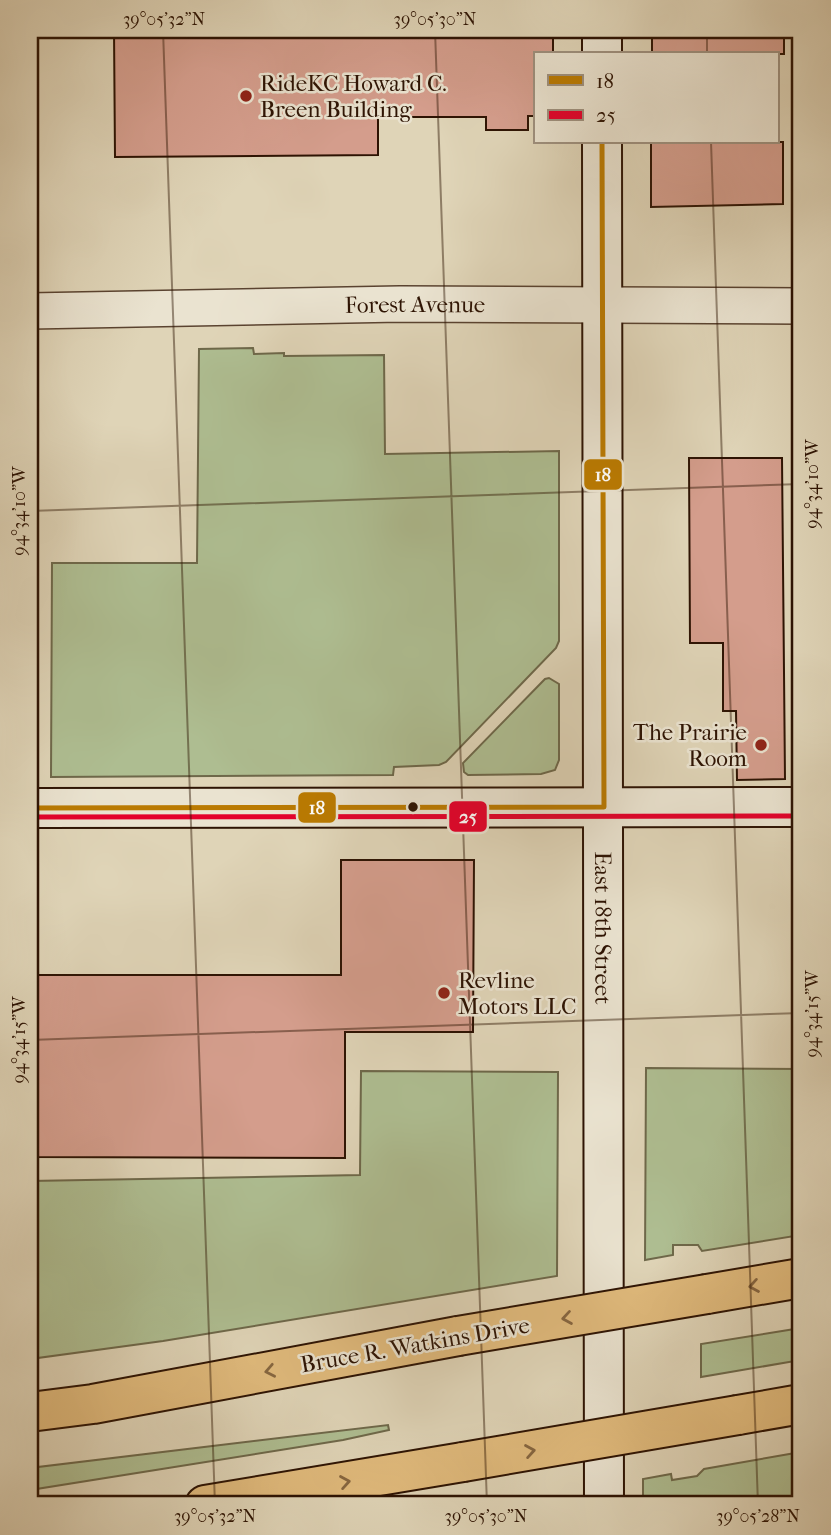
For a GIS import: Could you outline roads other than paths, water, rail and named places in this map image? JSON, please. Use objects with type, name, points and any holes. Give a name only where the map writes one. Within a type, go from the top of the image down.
[{"type":"highway","name":"Bruce R. Watkins Drive","points":[[30,1412],[93,1404],[458,1336],[801,1278]]},
{"type":"highway","points":[[205,1505],[801,1404]]},
{"type":"main road","points":[[602,30],[602,52]]},
{"type":"main road","name":"East 18th Street","points":[[602,144],[604,1505]]},
{"type":"main road","points":[[30,808],[801,807]]},
{"type":"street","name":"Forest Avenue","points":[[30,311],[400,304],[801,306]]},
{"type":"place","name":"RideKC Howard C. Breen Building","points":[[246,96]]},
{"type":"place","name":"The Prairie Room","points":[[761,745]]},
{"type":"place","name":"Revline Motors LLC","points":[[444,993]]}]
